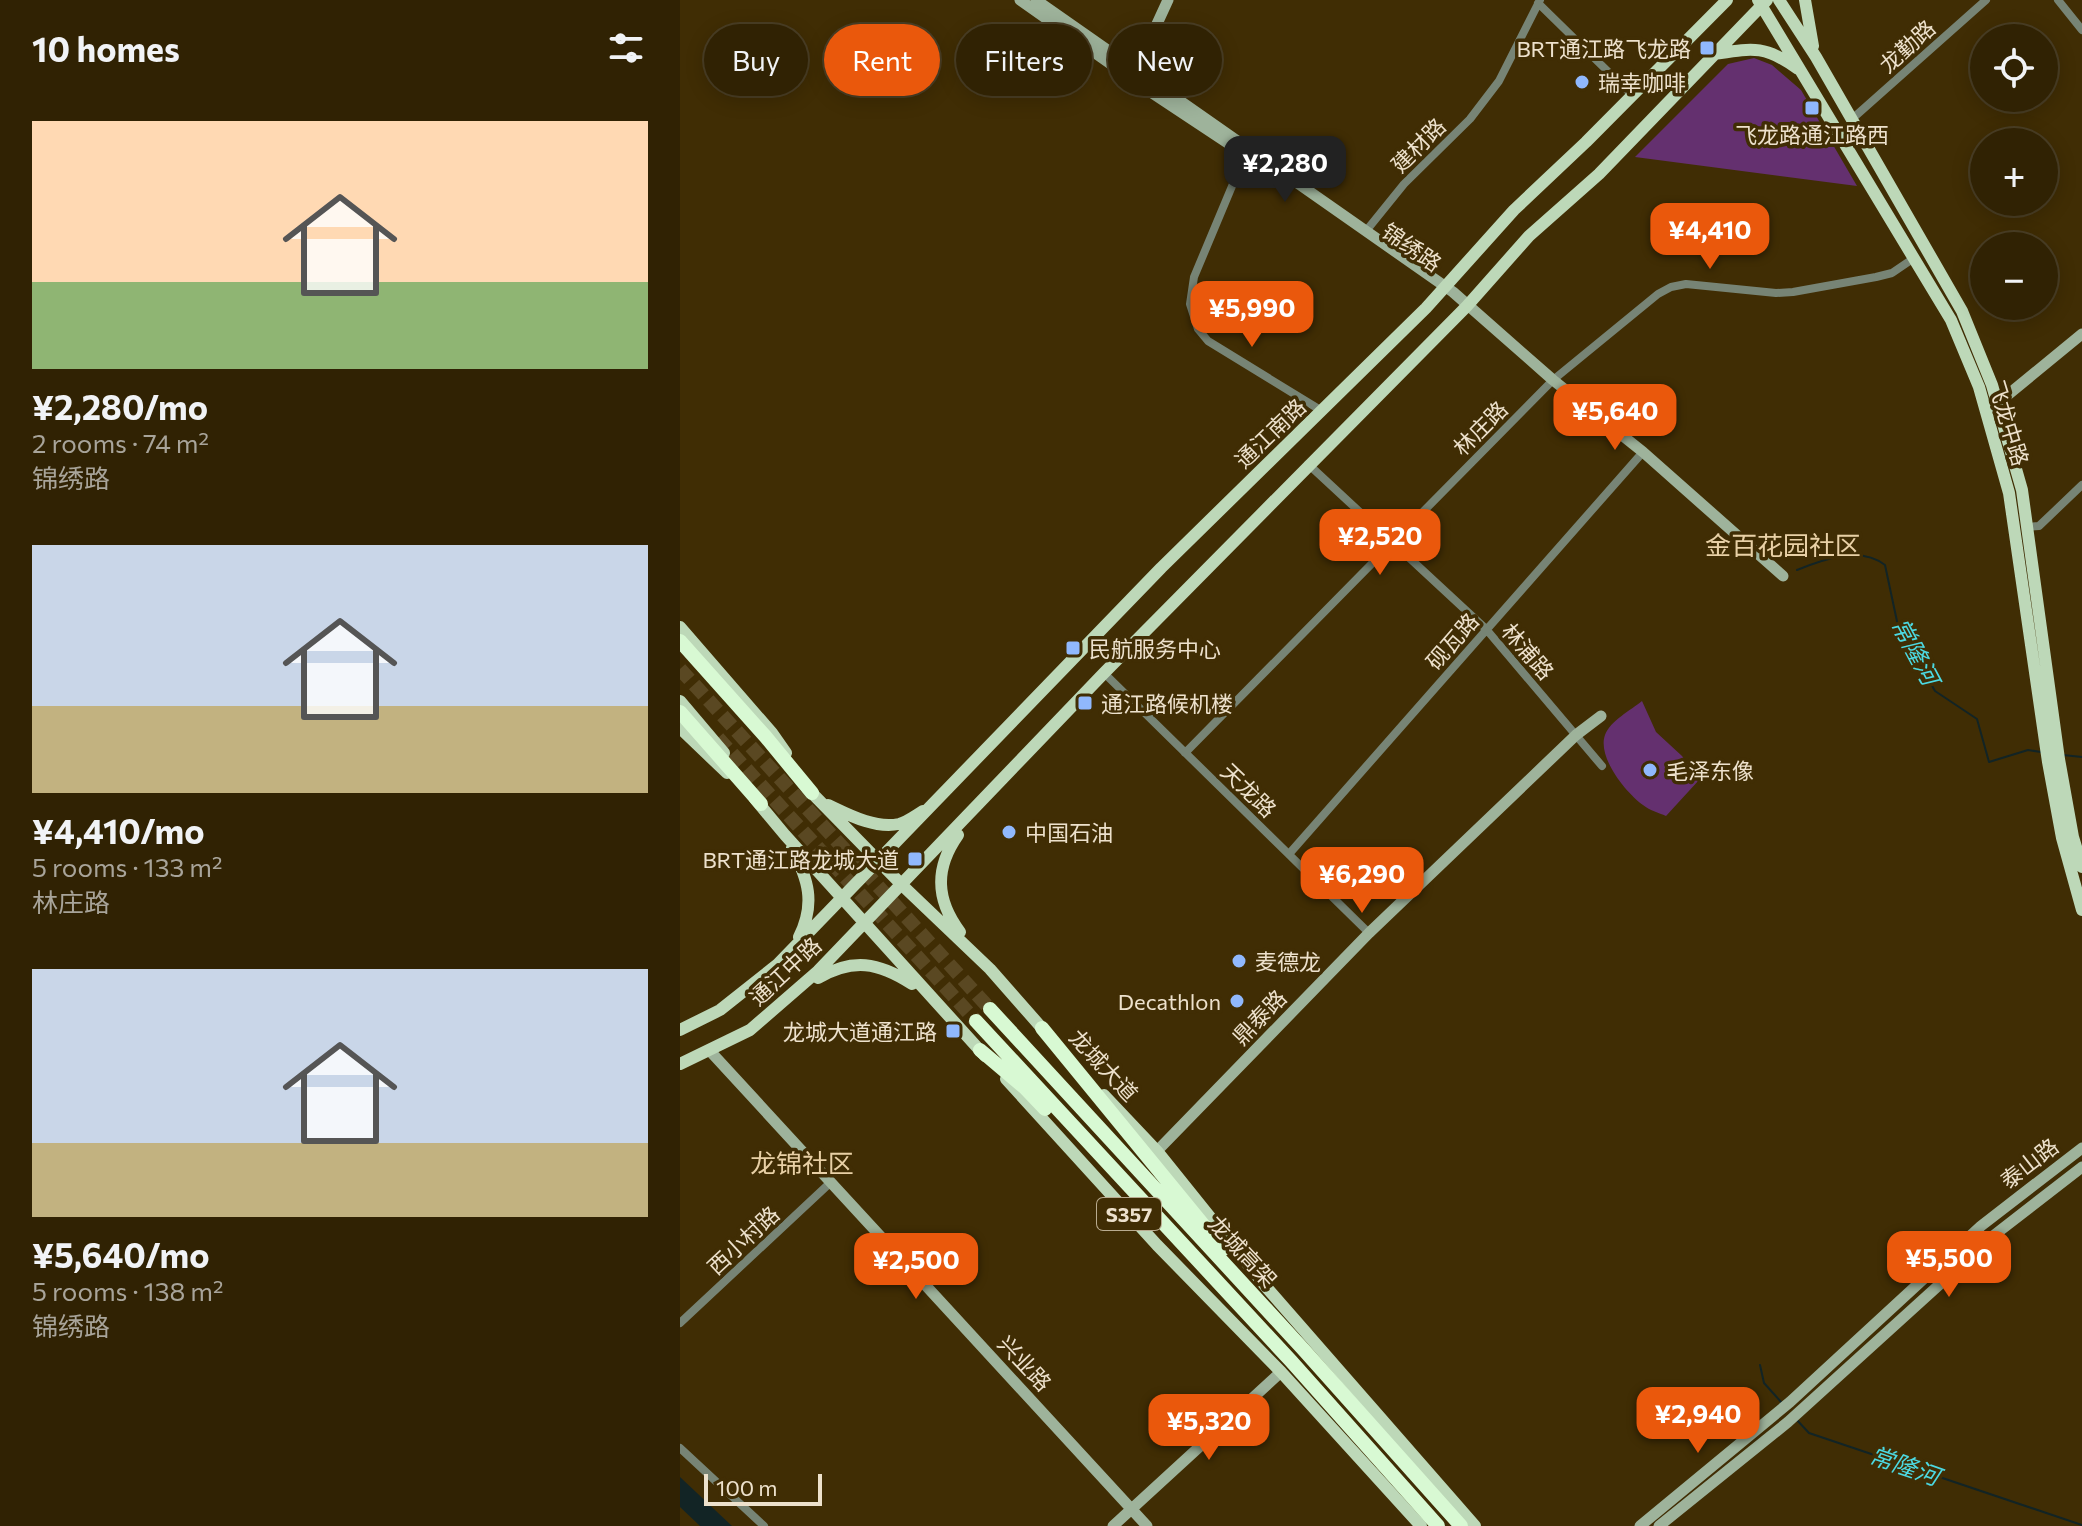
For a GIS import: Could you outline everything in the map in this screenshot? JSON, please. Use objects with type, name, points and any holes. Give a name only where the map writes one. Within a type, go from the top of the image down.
[{"type":"highway","points":[[680,641],[816,797]]},
{"type":"highway","points":[[680,712],[761,804]]},
{"type":"highway","name":"龙城高架","points":[[990,1009],[1303,1349],[1461,1526]]},
{"type":"highway","name":"龙城高架","points":[[976,1021],[1286,1366],[1438,1526]]},
{"type":"highway","points":[[1042,1028],[1303,1349]]},
{"type":"highway","points":[[980,1050],[1025,1088],[1286,1366]]},
{"type":"main road","points":[[1696,30],[1711,0]]},
{"type":"main road","name":"通江南路","points":[[842,896],[879,862],[1161,568],[1443,289],[1514,210],[1727,0]]},
{"type":"main road","name":"飞龙中路","points":[[1779,0],[1816,57],[1962,311],[1997,403],[2022,490],[2062,838],[2082,910]]},
{"type":"main road","points":[[1805,0],[1816,57]]},
{"type":"main road","points":[[903,886],[1104,673],[1467,306],[1529,236],[1599,174],[1762,2]]},
{"type":"main road","name":"飞龙中路","points":[[1762,2],[1951,320],[1979,387],[2009,493],[2052,753],[2082,867]]},
{"type":"main road","points":[[1715,54],[1753,47],[1781,56],[1804,73]]},
{"type":"main road","points":[[680,627],[772,733],[816,797],[869,822],[901,824],[923,811],[949,788]]},
{"type":"main road","name":"龙城大道","points":[[680,652],[879,862],[990,969],[1157,1151],[1267,1288],[1475,1526]]},
{"type":"main road","points":[[680,701],[709,733],[785,835],[980,1050]]},
{"type":"main road","points":[[680,728],[761,804]]},
{"type":"main road","points":[[977,806],[953,842],[946,859],[941,897],[946,914],[990,969]]},
{"type":"main road","points":[[785,835],[807,878],[809,891],[806,921],[789,953]]},
{"type":"main road","name":"通江中路","points":[[680,1064],[750,1030],[786,1001],[903,886]]},
{"type":"main road","name":"通江中路","points":[[680,1030],[738,997],[789,953],[842,896]]},
{"type":"main road","points":[[786,1001],[839,966],[855,965],[887,969],[928,994]]},
{"type":"main road","points":[[1286,1366],[1421,1526]]},
{"type":"street","name":"锦绣路","points":[[1020,0],[1108,57]]},
{"type":"street","name":"锦绣路","points":[[1036,0],[1108,54]]},
{"type":"street","points":[[1157,24],[1168,0]]},
{"type":"street","name":"龙勤路","points":[[1852,119],[1986,0]]},
{"type":"street","points":[[2058,0],[2082,30]]},
{"type":"street","points":[[1539,2],[1632,95]]},
{"type":"street","name":"建材路","points":[[1366,231],[1404,184],[1470,119],[1499,81],[1539,2]]},
{"type":"street","name":"锦绣路","points":[[1166,96],[1467,306],[1643,452],[1783,576]]},
{"type":"street","name":"锦绣路","points":[[1247,152],[1366,231],[1443,289]]},
{"type":"street","points":[[1247,152],[1194,277],[1190,304],[1198,329],[1208,341],[1322,411]]},
{"type":"street","name":"林庄路","points":[[1185,753],[1553,380],[1658,294],[1686,284],[1793,292],[1892,273],[1914,258]]},
{"type":"street","points":[[1986,414],[2082,334]]},
{"type":"street","name":"砚瓦路","points":[[1289,854],[1643,452]]},
{"type":"street","name":"林浦路","points":[[1308,464],[1486,629],[1602,766]]},
{"type":"street","points":[[2027,527],[2039,526],[2082,485]]},
{"type":"street","name":"天龙路","points":[[1104,673],[1369,933]]},
{"type":"street","name":"鼎泰路","points":[[1157,1151],[1369,933],[1576,735],[1601,716]]},
{"type":"street","name":"兴业路","points":[[710,1051],[1147,1526]]},
{"type":"street","name":"泰山路","points":[[1640,1526],[1790,1402],[1981,1226],[2082,1148]]},
{"type":"street","name":"泰山路","points":[[1659,1526],[1788,1422],[1993,1236],[2082,1167]]},
{"type":"street","name":"西小村路","points":[[680,1323],[831,1182]]},
{"type":"street","points":[[1113,1526],[1286,1366]]},
{"type":"street","points":[[680,1448],[764,1526]]},
{"type":"shaded area","points":[[1754,58],[1772,65],[1801,90],[1857,186],[1635,157],[1728,64]]},
{"type":"shaded area","points":[[1642,701],[1656,732],[1682,756],[1699,780],[1666,816],[1645,807],[1629,792],[1605,754],[1608,730],[1616,720]]},
{"type":"shaded area","points":[[680,1477],[732,1526],[700,1526],[680,1507]]},
{"type":"waterway","name":"常隆河","points":[[1797,570],[1853,555],[1875,559],[1885,565],[1898,626],[1935,691],[1977,719],[1989,762],[2028,750],[2041,752]]},
{"type":"waterway","name":"常隆河","points":[[2063,755],[2082,757]]},
{"type":"waterway","name":"常隆河","points":[[1760,1365],[1764,1383],[1782,1403]]},
{"type":"waterway","name":"常隆河","points":[[1796,1419],[1809,1433],[2082,1525]]},
{"type":"tunnel","points":[[680,669],[990,1009]]},
{"type":"tunnel","points":[[718,738],[976,1021]]},
{"type":"place","name":"BRT通江路飞龙路","points":[[1707,48]]},
{"type":"place","name":"瑞幸咖啡","points":[[1582,82]]},
{"type":"place","name":"飞龙路通江路西","points":[[1812,108]]},
{"type":"place","name":"民航服务中心","points":[[1073,648]]},
{"type":"place","name":"通江路候机楼","points":[[1085,703]]},
{"type":"place","name":"毛泽东像","points":[[1650,770]]},
{"type":"place","name":"中国石油","points":[[1009,832]]},
{"type":"place","name":"BRT通江路龙城大道","points":[[915,859]]},
{"type":"place","name":"麦德龙","points":[[1239,961]]},
{"type":"place","name":"Decathlon","points":[[1237,1001]]},
{"type":"place","name":"龙城大道通江路","points":[[953,1031]]},
{"type":"district","name":"金百花园社区","points":[[1783,544]]},
{"type":"district","name":"龙锦社区","points":[[802,1162]]}]
